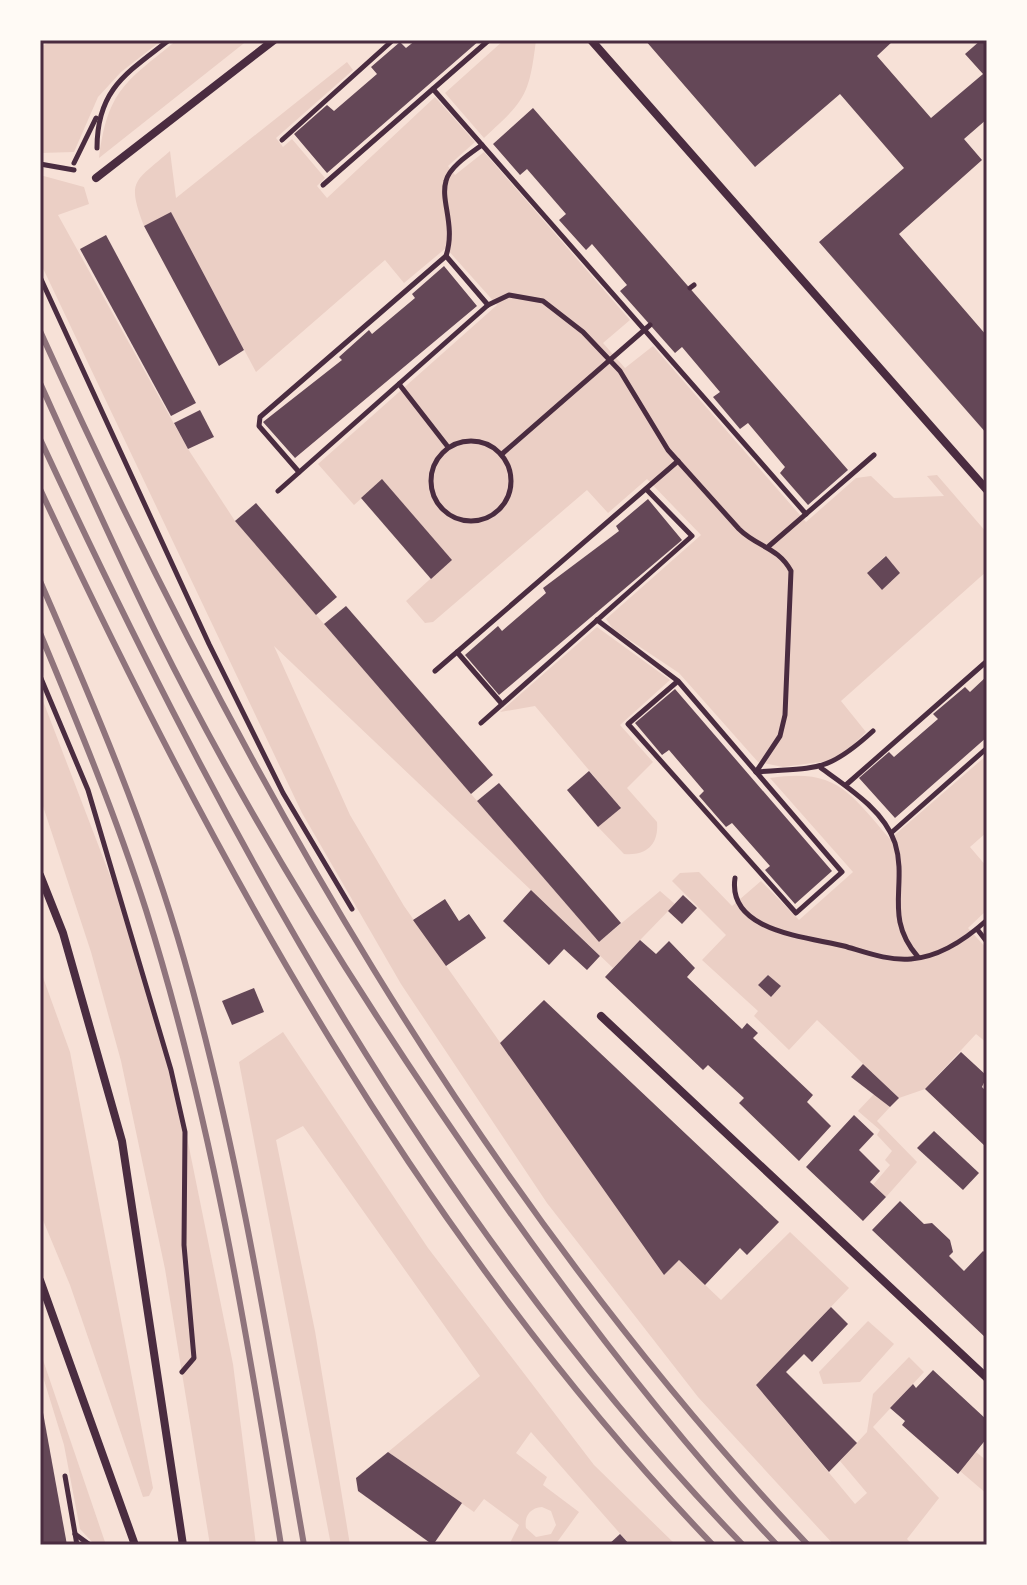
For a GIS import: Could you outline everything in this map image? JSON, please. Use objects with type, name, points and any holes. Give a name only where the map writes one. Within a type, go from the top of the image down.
[{"type":"street","points":[[96,178],[274,40]]},
{"type":"street","points":[[591,40],[987,490]]},
{"type":"street","points":[[40,875],[63,933],[122,1141],[183,1545]]},
{"type":"street","points":[[601,1016],[987,1378]]},
{"type":"street","points":[[40,1280],[135,1545]]},
{"type":"path","points":[[78,155],[106,98],[130,71],[169,40]]},
{"type":"path","points":[[282,140],[393,40]]},
{"type":"path","points":[[323,185],[489,40]]},
{"type":"path","points":[[433,89],[647,327],[806,514]]},
{"type":"path","points":[[40,164],[65,166],[96,178],[99,114]]},
{"type":"path","points":[[299,472],[259,426],[258,420],[446,256],[452,237],[445,181],[482,145]]},
{"type":"path","points":[[446,256],[488,305]]},
{"type":"path","points":[[40,277],[236,698],[283,793],[352,909]]},
{"type":"path","points":[[278,491],[488,305],[509,295],[543,301],[583,332],[610,361],[678,461],[751,541],[769,546],[784,559],[791,571],[785,715],[780,736],[756,772]]},
{"type":"path","points":[[502,454],[647,327]]},
{"type":"path","points":[[399,384],[448,447]]},
{"type":"path","points":[[467,440],[480,441],[502,454],[511,480],[503,506],[479,521],[465,521],[442,509],[431,486],[435,461],[448,447],[467,440]]},
{"type":"path","points":[[769,546],[874,455]]},
{"type":"path","points":[[435,671],[678,461]]},
{"type":"path","points":[[481,723],[692,536],[646,489]]},
{"type":"path","points":[[597,620],[678,681],[842,872],[796,913],[628,724],[678,681]]},
{"type":"path","points":[[457,652],[502,704]]},
{"type":"path","points":[[847,784],[987,661]]},
{"type":"path","points":[[40,676],[88,790],[171,1070],[185,1132],[184,1245],[194,1358],[182,1372],[158,1374]]},
{"type":"path","points":[[756,772],[821,768],[846,756],[873,731]]},
{"type":"path","points":[[891,833],[987,748]]},
{"type":"path","points":[[821,768],[847,784],[891,833],[896,847],[900,928],[918,958]]},
{"type":"path","points":[[735,878],[733,892],[737,901],[755,919],[781,934],[876,956],[918,958],[933,955],[987,920]]},
{"type":"path","points":[[977,929],[987,942]]},
{"type":"path","points":[[65,1476],[77,1545]]},
{"type":"path","points":[[75,1534],[90,1545]]},
{"type":"shaded area","points":[[54,40],[162,40],[121,72],[98,97],[74,152],[40,153],[40,47]]},
{"type":"shaded area","points":[[177,40],[248,40],[99,158],[114,101],[132,78]]},
{"type":"shaded area","points":[[504,40],[536,40],[531,74],[517,105],[484,138],[445,93]]},
{"type":"shaded area","points":[[347,62],[353,70],[276,138],[283,147],[292,139],[325,178],[317,186],[327,198],[435,97],[475,142],[448,166],[455,175],[484,152],[630,320],[603,343],[625,368],[653,346],[806,522],[856,478],[871,476],[894,498],[944,496],[927,476],[937,475],[987,533],[987,571],[841,701],[866,732],[842,756],[783,767],[758,762],[679,673],[613,629],[606,619],[701,535],[647,479],[608,513],[587,490],[433,622],[425,623],[406,601],[451,560],[382,480],[354,505],[318,464],[497,305],[446,248],[404,283],[385,260],[256,372],[171,213],[144,226],[136,199],[137,182],[170,151],[176,198]],"holes":[[[885,556],[900,573],[882,590],[867,573]]]},
{"type":"shaded area","points":[[40,175],[84,187],[89,204],[58,215],[188,449],[235,521],[599,942],[660,891],[675,904],[613,968],[274,646],[350,815],[404,906],[664,1275],[679,1260],[721,1300],[790,1232],[849,1288],[756,1385],[855,1504],[867,1493],[840,1461],[867,1432],[873,1394],[909,1357],[924,1372],[873,1427],[939,1498],[907,1539],[913,1545],[834,1545],[698,1397],[547,1203],[401,984],[302,813],[40,262]]},
{"type":"shaded area","points":[[597,627],[670,680],[620,725],[653,762],[627,788],[657,822],[653,843],[639,853],[624,854],[598,827],[620,807],[535,706],[500,712]]},
{"type":"shaded area","points":[[40,693],[122,907],[179,1098],[233,1364],[256,1545],[210,1545],[165,1269],[121,1061],[91,952],[40,797]]},
{"type":"shaded area","points":[[987,755],[987,832],[970,847],[987,867],[987,910],[968,928],[987,949],[987,1043],[976,1034],[925,1089],[899,1098],[817,1020],[789,1050],[754,1016],[758,1011],[702,960],[726,935],[672,881],[680,873],[699,872],[732,906],[761,881],[799,920],[853,872],[770,778],[811,777],[840,787],[852,796],[890,839]],"holes":[[[768,975],[781,986],[771,997],[758,985]]]},
{"type":"shaded area","points":[[40,969],[70,1052],[153,1488],[149,1496],[143,1497],[70,1285],[40,1213]]},
{"type":"shaded area","points":[[283,1032],[428,1248],[594,1465],[676,1545],[630,1545],[531,1432],[516,1453],[547,1477],[543,1485],[579,1512],[555,1545],[509,1545],[519,1525],[484,1499],[474,1512],[388,1452],[480,1376],[303,1126],[276,1140],[315,1331],[350,1545],[331,1545],[239,1062]],"holes":[[[542,1507],[551,1511],[556,1525],[551,1534],[536,1537],[526,1528],[527,1516],[531,1511]]]},
{"type":"shaded area","points":[[875,1093],[890,1107],[877,1121],[917,1162],[886,1197],[873,1185],[890,1165],[885,1160],[892,1151],[877,1135],[880,1130],[858,1111]]},
{"type":"shaded area","points":[[868,1321],[894,1344],[860,1382],[823,1384],[819,1372]]},
{"type":"shaded area","points":[[42,1357],[106,1545],[95,1545],[80,1529],[64,1445],[40,1367]]},
{"type":"shaded area","points":[[976,1452],[987,1461],[987,1494],[960,1471]]},
{"type":"building","points":[[416,40],[480,40],[327,173],[294,134],[327,105],[334,111],[377,74],[371,67],[400,42],[406,48]]},
{"type":"building","points":[[645,40],[894,40],[877,56],[931,118],[983,74],[965,54],[981,40],[987,40],[987,119],[964,139],[982,160],[899,234],[987,336],[987,434],[819,242],[904,168],[840,94],[755,167]]},
{"type":"building","points":[[533,108],[848,470],[808,505],[780,473],[785,467],[748,423],[740,429],[713,397],[720,392],[682,347],[675,353],[620,291],[627,285],[592,244],[586,250],[559,220],[566,214],[527,169],[520,175],[493,144]]},
{"type":"building","points":[[171,212],[244,350],[219,366],[144,226]]},
{"type":"building","points":[[106,235],[196,403],[171,416],[80,249]]},
{"type":"building","points":[[444,266],[477,306],[295,458],[263,422],[342,360],[339,357],[369,330],[372,334],[415,298],[412,294]]},
{"type":"building","points":[[200,410],[214,437],[188,449],[174,423]]},
{"type":"building","points":[[382,479],[452,560],[431,579],[361,498]]},
{"type":"building","points":[[648,499],[682,540],[499,695],[465,655],[498,626],[502,631],[546,593],[543,588],[619,531],[616,526]]},
{"type":"building","points":[[256,503],[337,597],[316,615],[235,521]]},
{"type":"building","points":[[886,556],[900,573],[882,590],[867,573]]},
{"type":"building","points":[[346,606],[493,775],[471,794],[324,624]]},
{"type":"building","points":[[987,676],[987,737],[895,818],[859,778],[889,752],[894,757],[938,719],[933,714],[965,687],[970,692]]},
{"type":"building","points":[[675,689],[832,871],[795,904],[765,870],[770,866],[732,823],[726,827],[699,796],[704,791],[669,750],[662,755],[635,723]]},
{"type":"building","points":[[589,771],[621,808],[598,827],[567,790]]},
{"type":"building","points":[[499,783],[621,923],[599,942],[477,801]]},
{"type":"building","points":[[531,890],[600,956],[587,970],[564,949],[549,965],[503,921]]},
{"type":"building","points":[[683,895],[697,908],[682,924],[668,911]]},
{"type":"building","points":[[445,899],[459,921],[469,914],[486,938],[446,966],[413,920]]},
{"type":"building","points":[[640,940],[656,954],[669,941],[695,968],[687,977],[742,1029],[747,1023],[758,1033],[753,1038],[813,1095],[807,1102],[831,1126],[799,1161],[739,1103],[744,1098],[708,1065],[703,1070],[605,977]]},
{"type":"building","points":[[768,975],[781,986],[771,997],[758,985]]},
{"type":"building","points":[[254,988],[264,1012],[232,1025],[222,1001]]},
{"type":"building","points":[[544,1000],[779,1222],[747,1255],[740,1248],[705,1285],[679,1260],[664,1275],[500,1043]]},
{"type":"building","points":[[961,1052],[987,1076],[982,1087],[987,1092],[987,1148],[925,1089]]},
{"type":"building","points":[[863,1064],[899,1098],[890,1107],[851,1077]]},
{"type":"building","points":[[854,1115],[874,1134],[859,1150],[880,1171],[870,1182],[886,1197],[863,1221],[806,1167]]},
{"type":"building","points":[[934,1131],[979,1173],[963,1190],[917,1148]]},
{"type":"building","points":[[900,1201],[924,1224],[932,1223],[950,1240],[953,1252],[949,1256],[964,1271],[983,1251],[987,1254],[987,1339],[872,1230]]},
{"type":"building","points":[[831,1307],[848,1324],[812,1362],[804,1354],[786,1372],[857,1443],[829,1472],[756,1385]]},
{"type":"building","points":[[933,1370],[987,1420],[987,1438],[958,1474],[902,1425],[905,1421],[890,1408],[913,1384],[916,1388]]},
{"type":"building","points":[[42,1407],[67,1545],[40,1545]]},
{"type":"building","points":[[388,1452],[462,1503],[433,1545],[358,1491],[356,1478]]},
{"type":"building","points":[[620,1534],[630,1545],[608,1545]]},
{"type":"railway","points":[[40,331],[198,657],[283,815],[374,970],[471,1121],[576,1268],[688,1409],[808,1545]]},
{"type":"railway","points":[[40,383],[127,572],[195,709],[277,855],[364,997],[568,1293],[669,1422],[777,1545]]},
{"type":"railway","points":[[40,439],[185,735],[263,880],[346,1022],[435,1160],[530,1294],[633,1423],[743,1545]]},
{"type":"railway","points":[[40,489],[179,771],[254,910],[334,1045],[419,1177],[510,1305],[608,1428],[713,1545]]},
{"type":"railway","points":[[40,581],[136,815],[169,911],[204,1031],[266,1324],[304,1545]]},
{"type":"railway","points":[[40,633],[122,840],[146,910],[190,1066],[225,1225],[281,1545]]}]
